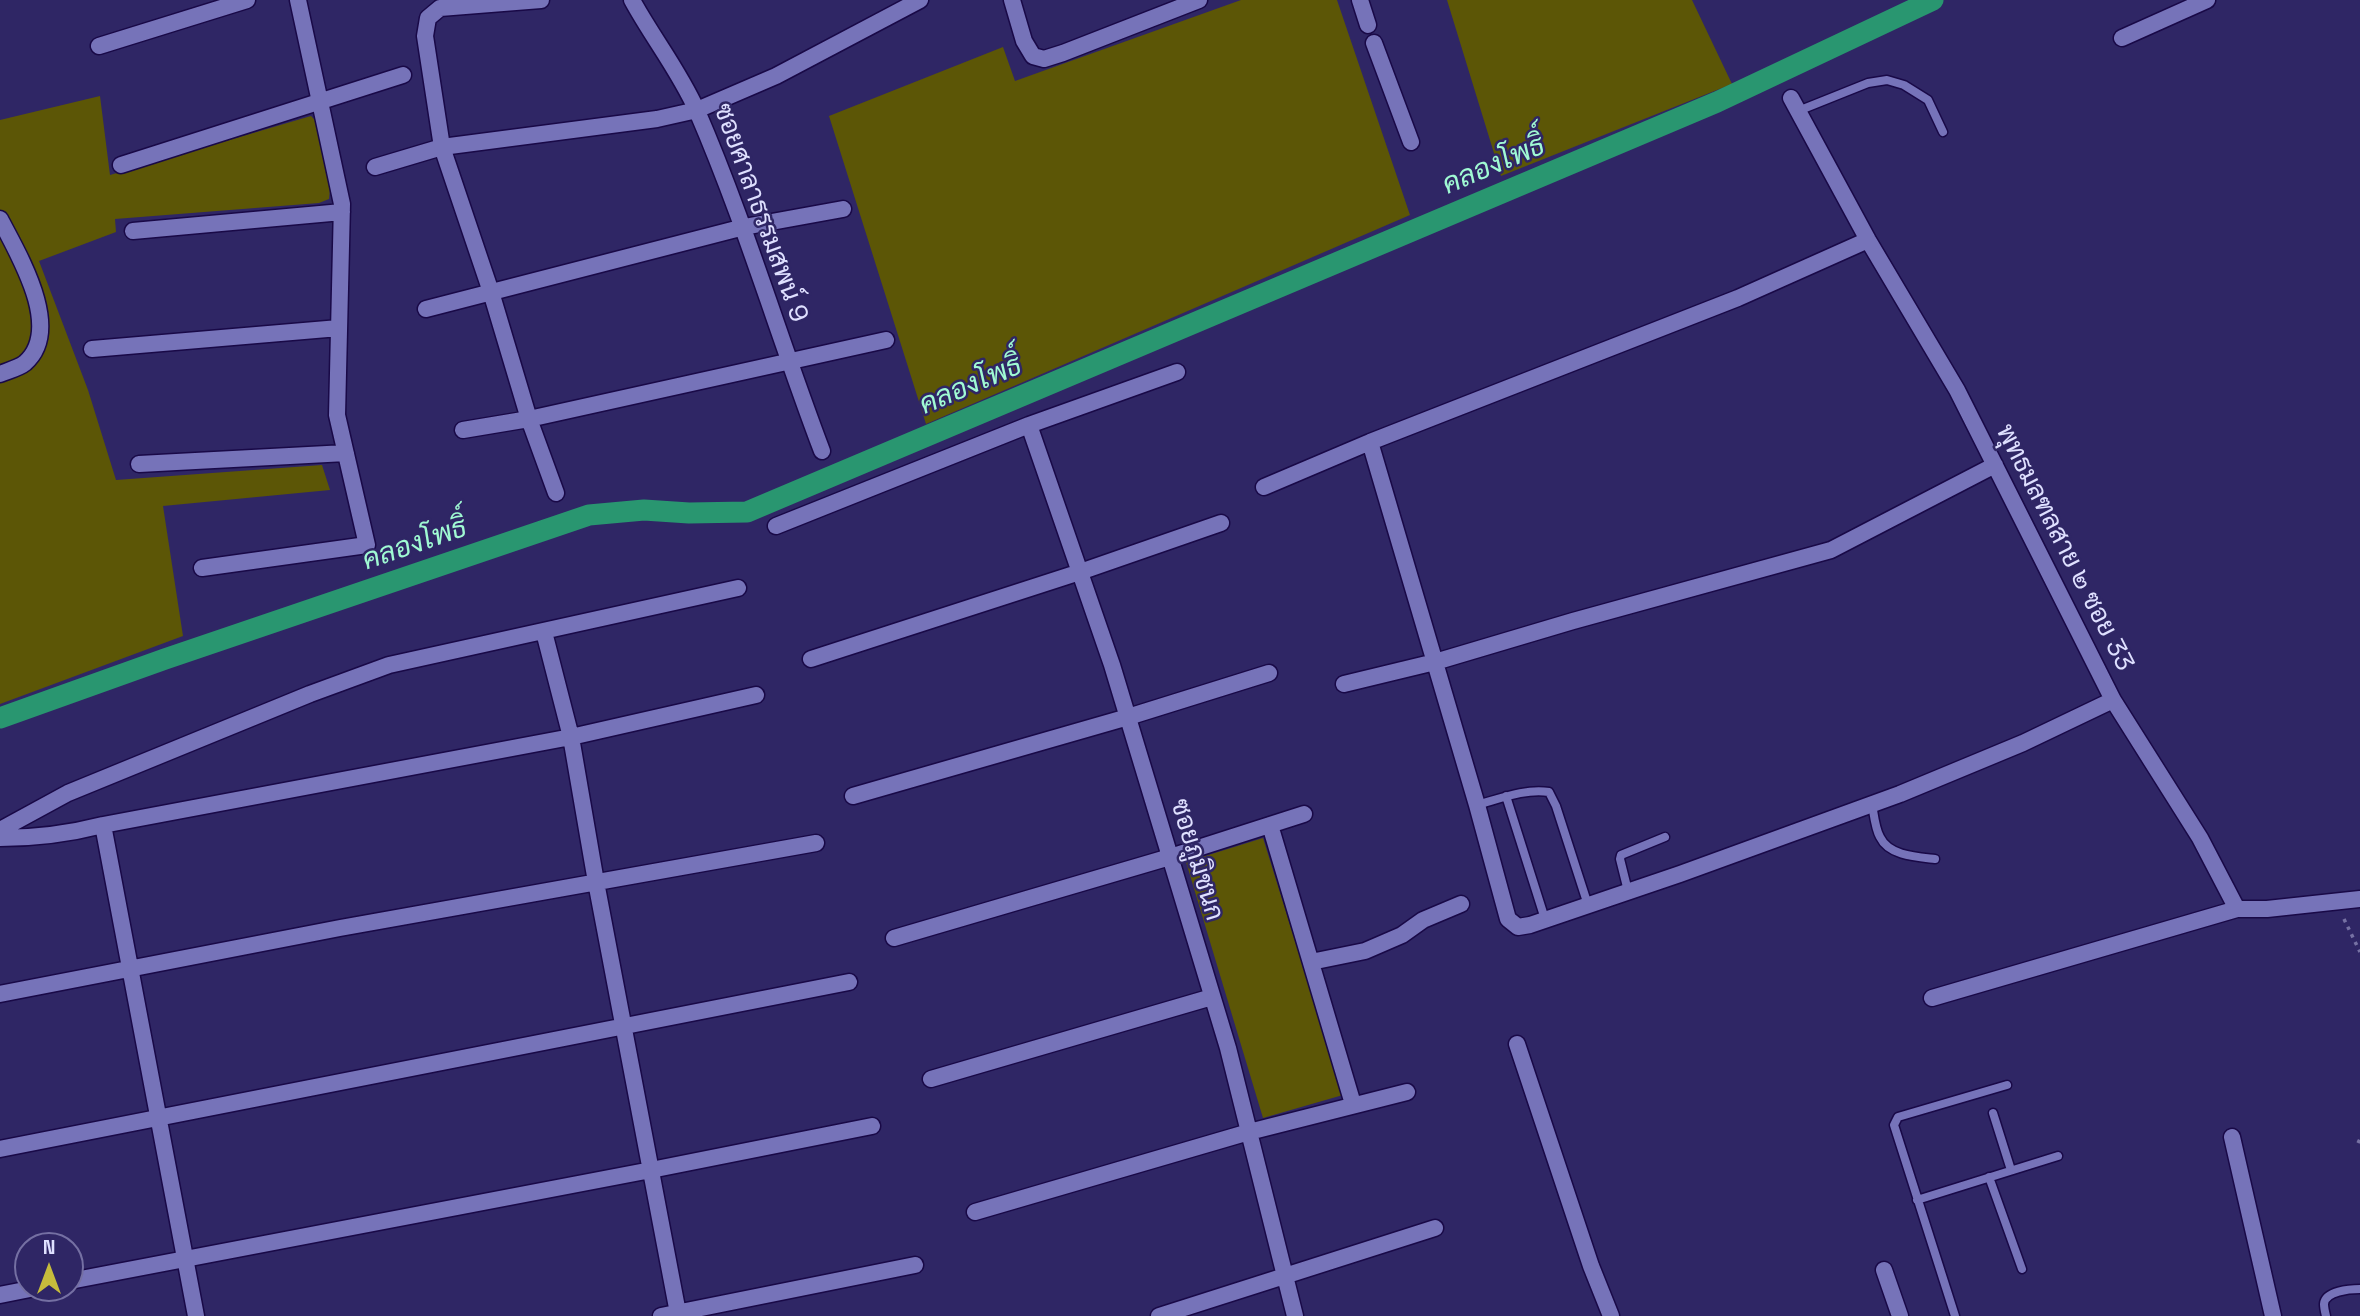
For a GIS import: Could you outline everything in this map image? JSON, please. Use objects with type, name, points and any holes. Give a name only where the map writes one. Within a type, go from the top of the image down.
[{"type":"street","points":[[99,46],[247,0]]},
{"type":"street","points":[[202,568],[368,545],[337,415],[342,212],[298,0]]},
{"type":"street","points":[[541,0],[440,8],[428,18],[425,36],[442,147],[491,292],[529,419],[556,493]]},
{"type":"street","name":"ซอยศาลาธรรมสพน์ 9","points":[[632,0],[697,110],[744,227],[788,362],[822,452]]},
{"type":"street","points":[[376,167],[442,147],[656,120],[697,110],[776,76],[920,0]]},
{"type":"street","points":[[1012,0],[1024,41],[1033,56],[1044,59],[1088,45],[1199,0]]},
{"type":"street","points":[[1360,0],[1368,24]]},
{"type":"street","points":[[2122,38],[2207,0]]},
{"type":"street","points":[[1374,43],[1411,142]]},
{"type":"street","points":[[121,165],[403,75]]},
{"type":"street","name":"พุทธมลฑลสาย ๒ ซอย 33","points":[[1795,105],[1868,240],[1957,390],[2113,700],[2200,838],[2237,909]]},
{"type":"street","points":[[426,309],[744,227],[843,209]]},
{"type":"street","points":[[133,231],[342,212]]},
{"type":"street","points":[[0,219],[34,288],[39,342],[24,363],[0,374]]},
{"type":"street","points":[[1265,486],[1370,442],[1738,298],[1868,240]]},
{"type":"street","points":[[92,349],[340,328]]},
{"type":"street","points":[[463,430],[529,419],[886,340]]},
{"type":"street","points":[[776,526],[1029,425],[1177,372]]},
{"type":"street","name":"ซอยภูมิชนก","points":[[1029,425],[1128,717],[1212,997],[1295,1316]]},
{"type":"street","points":[[1370,442],[1508,919],[1518,927],[1588,905],[1871,804],[2023,743],[2113,700]]},
{"type":"street","points":[[139,464],[346,453]]},
{"type":"street","points":[[1344,684],[1435,662],[1831,550],[1994,465]]},
{"type":"street","points":[[811,659],[1222,523]]},
{"type":"street","points":[[0,830],[68,793],[310,694],[389,665],[738,589]]},
{"type":"street","points":[[544,632],[571,737],[678,1313]]},
{"type":"street","points":[[853,796],[1128,717],[1269,673]]},
{"type":"street","points":[[0,838],[37,838],[69,834],[103,825],[571,737],[756,695]]},
{"type":"street","points":[[894,939],[1304,814]]},
{"type":"street","points":[[103,825],[196,1316]]},
{"type":"street","points":[[1270,825],[1353,1104]]},
{"type":"street","points":[[0,993],[816,843]]},
{"type":"street","points":[[1932,998],[2237,909],[2267,909],[2360,899]]},
{"type":"street","points":[[1311,962],[1365,951],[1402,935],[1423,920],[1461,904]]},
{"type":"street","points":[[0,1149],[849,982]]},
{"type":"street","points":[[931,1079],[1212,997]]},
{"type":"street","points":[[1517,1044],[1591,1266],[1611,1316]]},
{"type":"street","points":[[975,1212],[1249,1132],[1407,1092]]},
{"type":"street","points":[[84,1278],[872,1126]]},
{"type":"street","points":[[2232,1137],[2273,1316]]},
{"type":"street","points":[[1159,1316],[1435,1228]]},
{"type":"street","points":[[661,1316],[915,1265]]},
{"type":"street","points":[[1884,1270],[1900,1316]]},
{"type":"lane","points":[[1795,105],[1887,80],[1904,85],[1928,100],[1944,132]]},
{"type":"lane","points":[[1477,805],[1506,796],[1540,790],[1549,792],[1588,905]]},
{"type":"lane","points":[[1506,796],[1545,919]]},
{"type":"lane","points":[[1871,804],[1880,839],[1891,849],[1914,857],[1935,859]]},
{"type":"lane","points":[[1628,891],[1621,855],[1665,837]]},
{"type":"lane","points":[[1955,1316],[1897,1136],[1895,1120],[2007,1085]]},
{"type":"lane","points":[[1993,1113],[2011,1170]]},
{"type":"lane","points":[[1917,1200],[2059,1156]]},
{"type":"lane","points":[[1989,1177],[2022,1269]]},
{"type":"lane","points":[[2326,1316],[2326,1298],[2332,1294],[2360,1289]]},
{"type":"path","points":[[2334,901],[2360,952]]},
{"type":"shaded area","points":[[1241,0],[1337,0],[1410,215],[926,424],[829,116],[1003,47],[1015,81]]},
{"type":"shaded area","points":[[1447,0],[1692,0],[1732,84],[1501,176]]},
{"type":"shaded area","points":[[100,96],[110,175],[311,116],[320,125],[330,189],[329,199],[319,203],[115,219],[116,232],[39,261],[88,390],[116,480],[322,465],[330,490],[163,506],[183,636],[0,704],[0,120]]},
{"type":"shaded area","points":[[1263,838],[1343,1095],[1263,1118],[1186,862]]},
{"type":"waterway","name":"คลองโพธิ์","points":[[0,718],[589,515],[644,510],[689,513],[747,512],[1717,102],[1933,0]]}]
